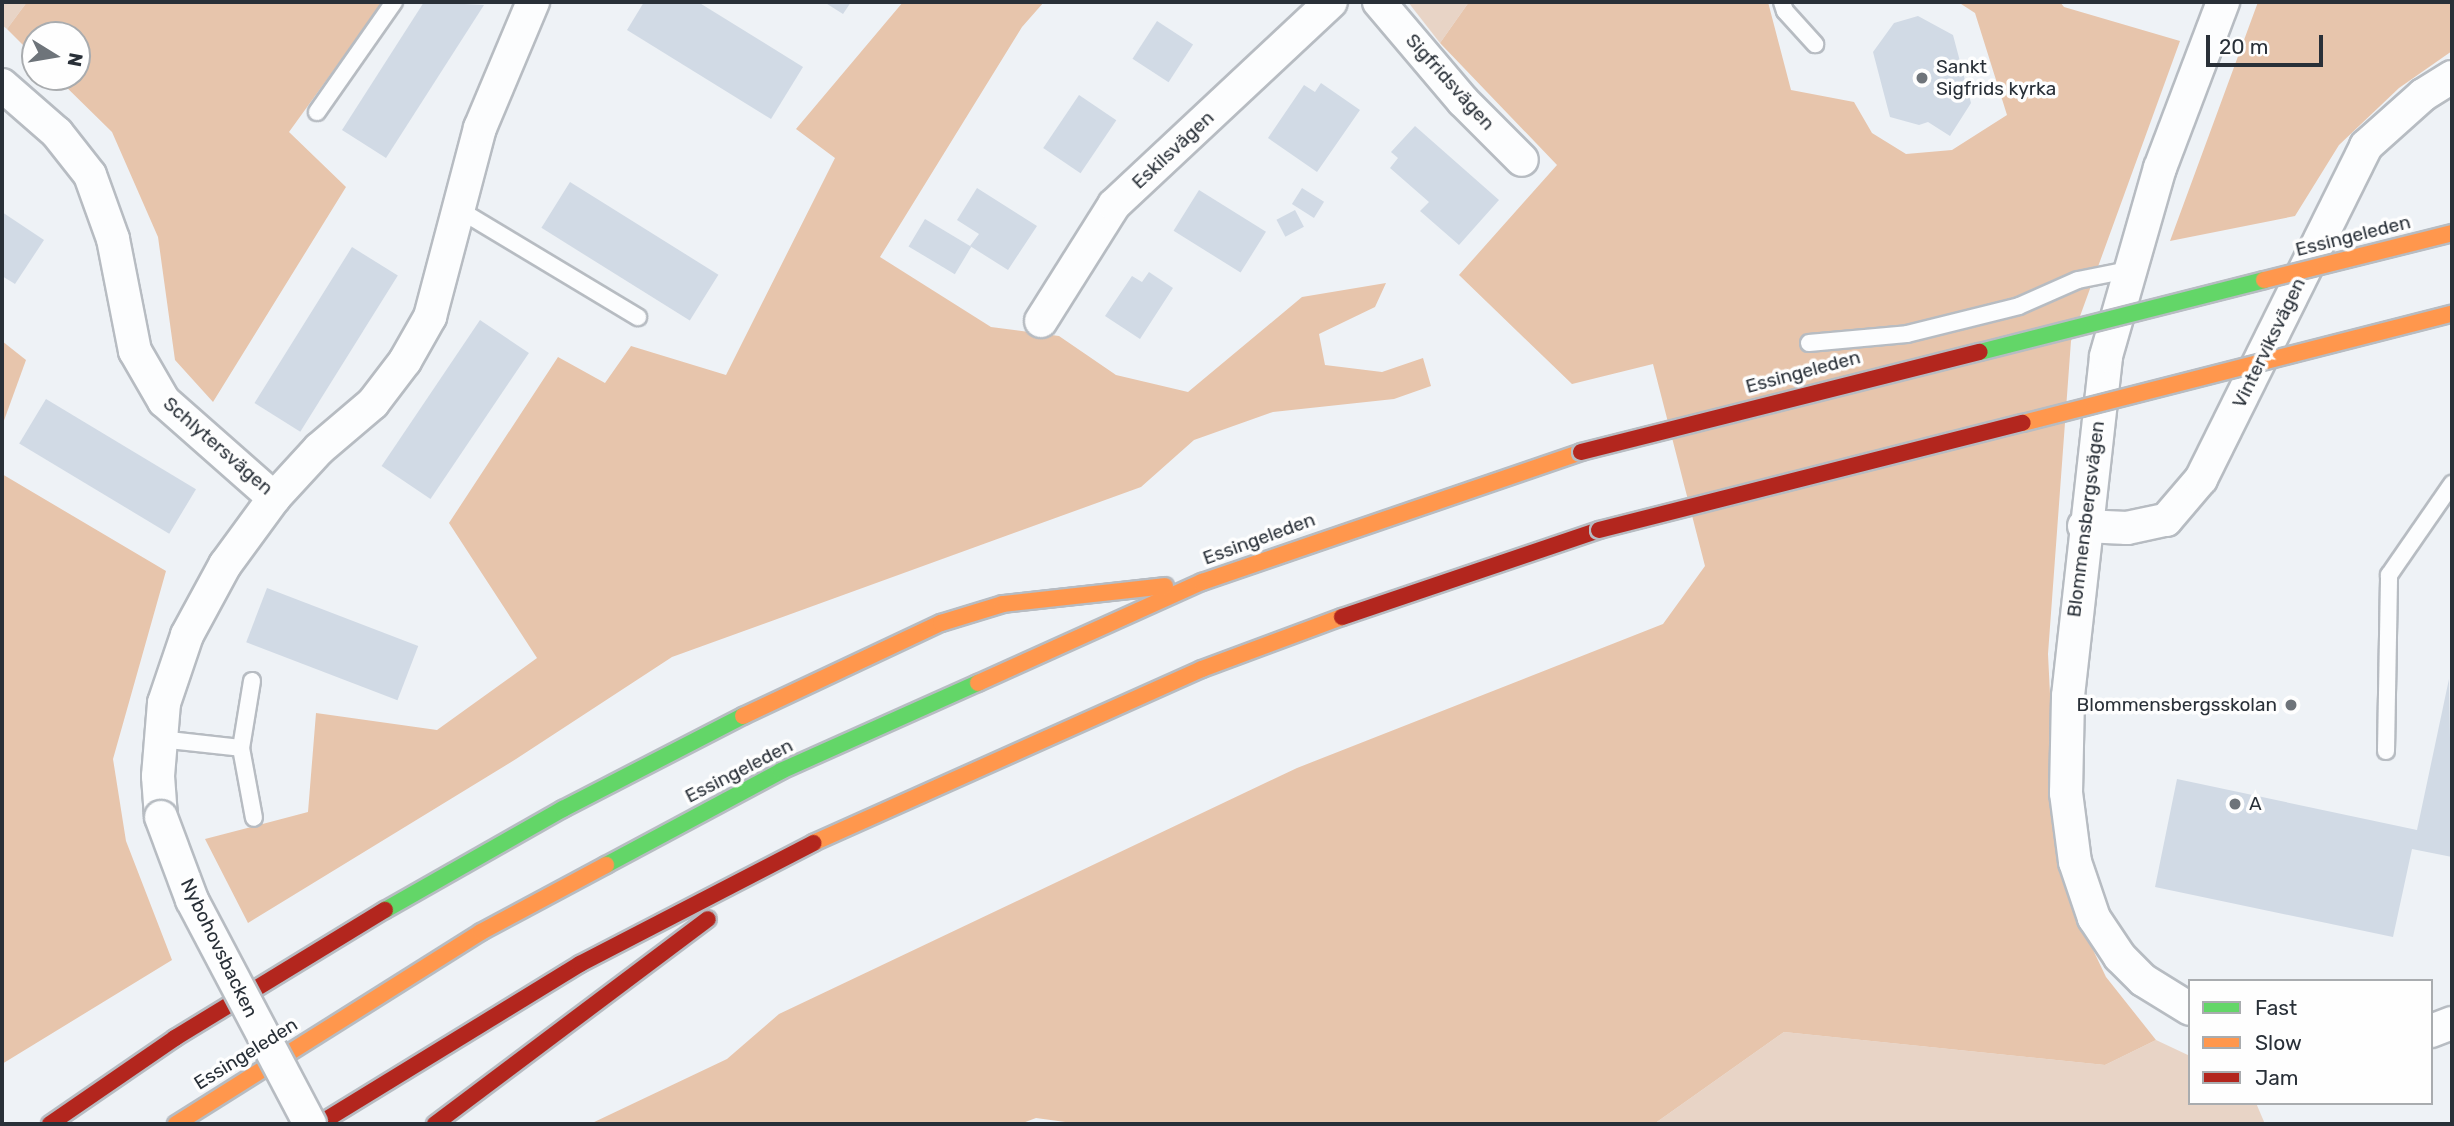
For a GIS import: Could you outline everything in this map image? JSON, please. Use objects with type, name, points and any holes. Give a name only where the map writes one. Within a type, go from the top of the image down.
[{"type":"highway","name":"Essingeleden","points":[[176,1124],[481,932],[781,771],[1202,582],[1581,452],[2452,233]]},
{"type":"highway","points":[[320,1124],[580,964],[811,844],[1202,669],[1411,591],[1598,530],[2452,314]]},
{"type":"highway","points":[[50,1124],[175,1038],[360,924],[563,808],[795,689],[941,623],[1003,604],[1202,582]]},
{"type":"highway","points":[[435,1124],[811,844]]},
{"type":"street","name":"Schlytersvägen","points":[[2,85],[57,133],[90,175],[113,239],[135,351],[164,401],[274,498],[319,449],[373,403],[405,361],[430,317],[492,95],[533,2]]},
{"type":"street","name":"Eskilsvägen","points":[[1041,321],[1114,205],[1331,2]]},
{"type":"street","name":"Sigfridsvägen","points":[[1379,2],[1464,101],[1522,160]]},
{"type":"street","name":"Blommensbergsvägen","points":[[2188,1008],[2143,981],[2120,957],[2094,918],[2075,862],[2066,793],[2068,696],[2084,526],[2106,356],[2128,270],[2160,168],[2223,2]]},
{"type":"street","name":"Vinterviksvägen","points":[[2084,526],[2127,528],[2166,520],[2201,479],[2366,146],[2423,94],[2452,76]]},
{"type":"street","name":"Nybohovsbacken","points":[[274,498],[225,565],[187,635],[164,703],[160,739],[161,817],[192,901],[310,1124]]},
{"type":"street","points":[[2433,1030],[2452,1023]]},
{"type":"lane","points":[[317,113],[394,2]]},
{"type":"lane","points":[[1783,2],[1785,12],[1815,44]]},
{"type":"lane","points":[[458,209],[638,317]]},
{"type":"lane","points":[[1810,343],[1907,334],[2019,306],[2078,280],[2128,270]]},
{"type":"lane","points":[[2386,751],[2389,575],[2452,484]]},
{"type":"lane","points":[[252,681],[242,748],[254,818]]},
{"type":"lane","points":[[160,739],[242,748]]},
{"type":"shaded area","points":[[2,2],[27,2],[7,29],[2,25]]},
{"type":"shaded area","points":[[27,2],[383,2],[289,132],[346,187],[213,402],[175,360],[158,237],[112,132],[70,91],[91,91],[91,21],[21,21],[21,43],[7,29]]},
{"type":"shaded area","points":[[903,2],[1044,2],[1022,27],[880,257],[991,327],[1059,336],[1116,375],[1188,392],[1302,297],[1386,283],[1375,307],[1319,334],[1325,365],[1382,372],[1423,358],[1431,386],[1394,399],[1273,412],[1194,440],[1141,487],[672,657],[516,759],[248,923],[205,839],[308,812],[316,713],[437,730],[537,658],[449,523],[558,357],[605,383],[631,346],[726,375],[835,158],[796,129]]},
{"type":"shaded area","points":[[1408,2],[1469,2],[1440,43]]},
{"type":"shaded area","points":[[1469,2],[1768,2],[1791,90],[1854,102],[1872,133],[1906,154],[1952,150],[2007,115],[1975,13],[1958,2],[2060,2],[2064,7],[2180,41],[2071,341],[2048,654],[2058,854],[2075,912],[2106,977],[2156,1040],[2105,1065],[1784,1032],[1654,1124],[1080,1124],[1036,1118],[1020,1124],[590,1124],[727,1059],[779,1014],[1297,768],[1663,624],[1705,566],[1653,364],[1572,384],[1459,275],[1557,165],[1440,43]]},
{"type":"shaded area","points":[[2258,2],[2452,2],[2452,51],[2399,88],[2339,145],[2295,216],[2170,241]]},
{"type":"shaded area","points":[[2,341],[26,360],[2,426]]},
{"type":"shaded area","points":[[2,474],[166,571],[113,759],[126,841],[172,960],[2,1064]]},
{"type":"shaded area","points":[[1784,1032],[2105,1065],[2156,1040],[2188,1055],[2188,1105],[2257,1105],[2265,1124],[1654,1124]]},
{"type":"building","points":[[424,2],[484,5],[386,158],[342,130]]},
{"type":"building","points":[[644,2],[698,2],[803,67],[771,119],[627,30]]},
{"type":"building","points":[[824,2],[851,2],[843,14]]},
{"type":"building","name":"Sankt Sigfrids kyrka","points":[[1918,16],[1953,35],[1971,103],[1950,136],[1928,122],[1919,125],[1890,117],[1873,52],[1894,23]]},
{"type":"building","points":[[1157,21],[1193,44],[1169,82],[1132,59]]},
{"type":"building","points":[[1321,83],[1360,110],[1317,172],[1268,138],[1304,85],[1315,92]]},
{"type":"building","points":[[1079,95],[1116,120],[1081,173],[1043,148]]},
{"type":"building","points":[[1415,126],[1499,200],[1459,245],[1420,211],[1429,202],[1390,168],[1398,158],[1391,152]]},
{"type":"building","points":[[570,182],[718,275],[690,321],[541,228]]},
{"type":"building","points":[[977,188],[1037,226],[1008,270],[970,246],[979,234],[957,220]]},
{"type":"building","points":[[1302,188],[1324,202],[1314,218],[1292,204]]},
{"type":"building","points":[[1199,190],[1266,232],[1241,273],[1174,231]]},
{"type":"building","points":[[1295,210],[1304,227],[1285,237],[1276,220]]},
{"type":"building","points":[[2,212],[44,240],[15,284],[2,276]]},
{"type":"building","points":[[925,219],[971,247],[955,274],[909,246]]},
{"type":"building","points":[[352,247],[398,276],[300,432],[254,403]]},
{"type":"building","points":[[1149,272],[1173,288],[1140,339],[1105,316],[1132,276],[1142,282]]},
{"type":"building","points":[[480,320],[529,353],[430,499],[382,466]]},
{"type":"building","points":[[46,399],[196,489],[169,534],[19,444]]},
{"type":"building","points":[[267,588],[418,646],[397,700],[246,642]]},
{"type":"building","name":"A","points":[[2449,679],[2452,857],[2412,849],[2393,937],[2155,887],[2177,779],[2417,830]]},
{"type":"traffic: fast","points":[[1980,352],[2264,280]]},
{"type":"traffic: fast","points":[[606,865],[781,771],[978,683]]},
{"type":"traffic: fast","points":[[385,910],[563,809],[743,716]]},
{"type":"traffic: slow","points":[[2264,280],[2452,233]]},
{"type":"traffic: slow","points":[[2023,423],[2452,314]]},
{"type":"traffic: slow","points":[[978,683],[1202,582],[1581,452]]},
{"type":"traffic: slow","points":[[743,716],[941,623],[1003,604],[1165,586]]},
{"type":"traffic: slow","points":[[813,843],[1202,669],[1342,617]]},
{"type":"traffic: slow","points":[[176,1124],[481,932],[606,865]]},
{"type":"traffic: jam","points":[[1581,452],[1980,352]]},
{"type":"traffic: jam","points":[[1599,530],[2023,423]]},
{"type":"traffic: jam","points":[[1342,617],[1599,530]]},
{"type":"traffic: jam","points":[[319,1124],[580,964],[813,843]]},
{"type":"traffic: jam","points":[[50,1124],[175,1038],[385,910]]},
{"type":"traffic: jam","points":[[435,1124],[708,919]]},
{"type":"place","name":"Sankt Sigfrids kyrka","points":[[1922,78]]},
{"type":"place","name":"Blommensbergsskolan","points":[[2291,705]]},
{"type":"place","name":"A","points":[[2235,804]]}]
